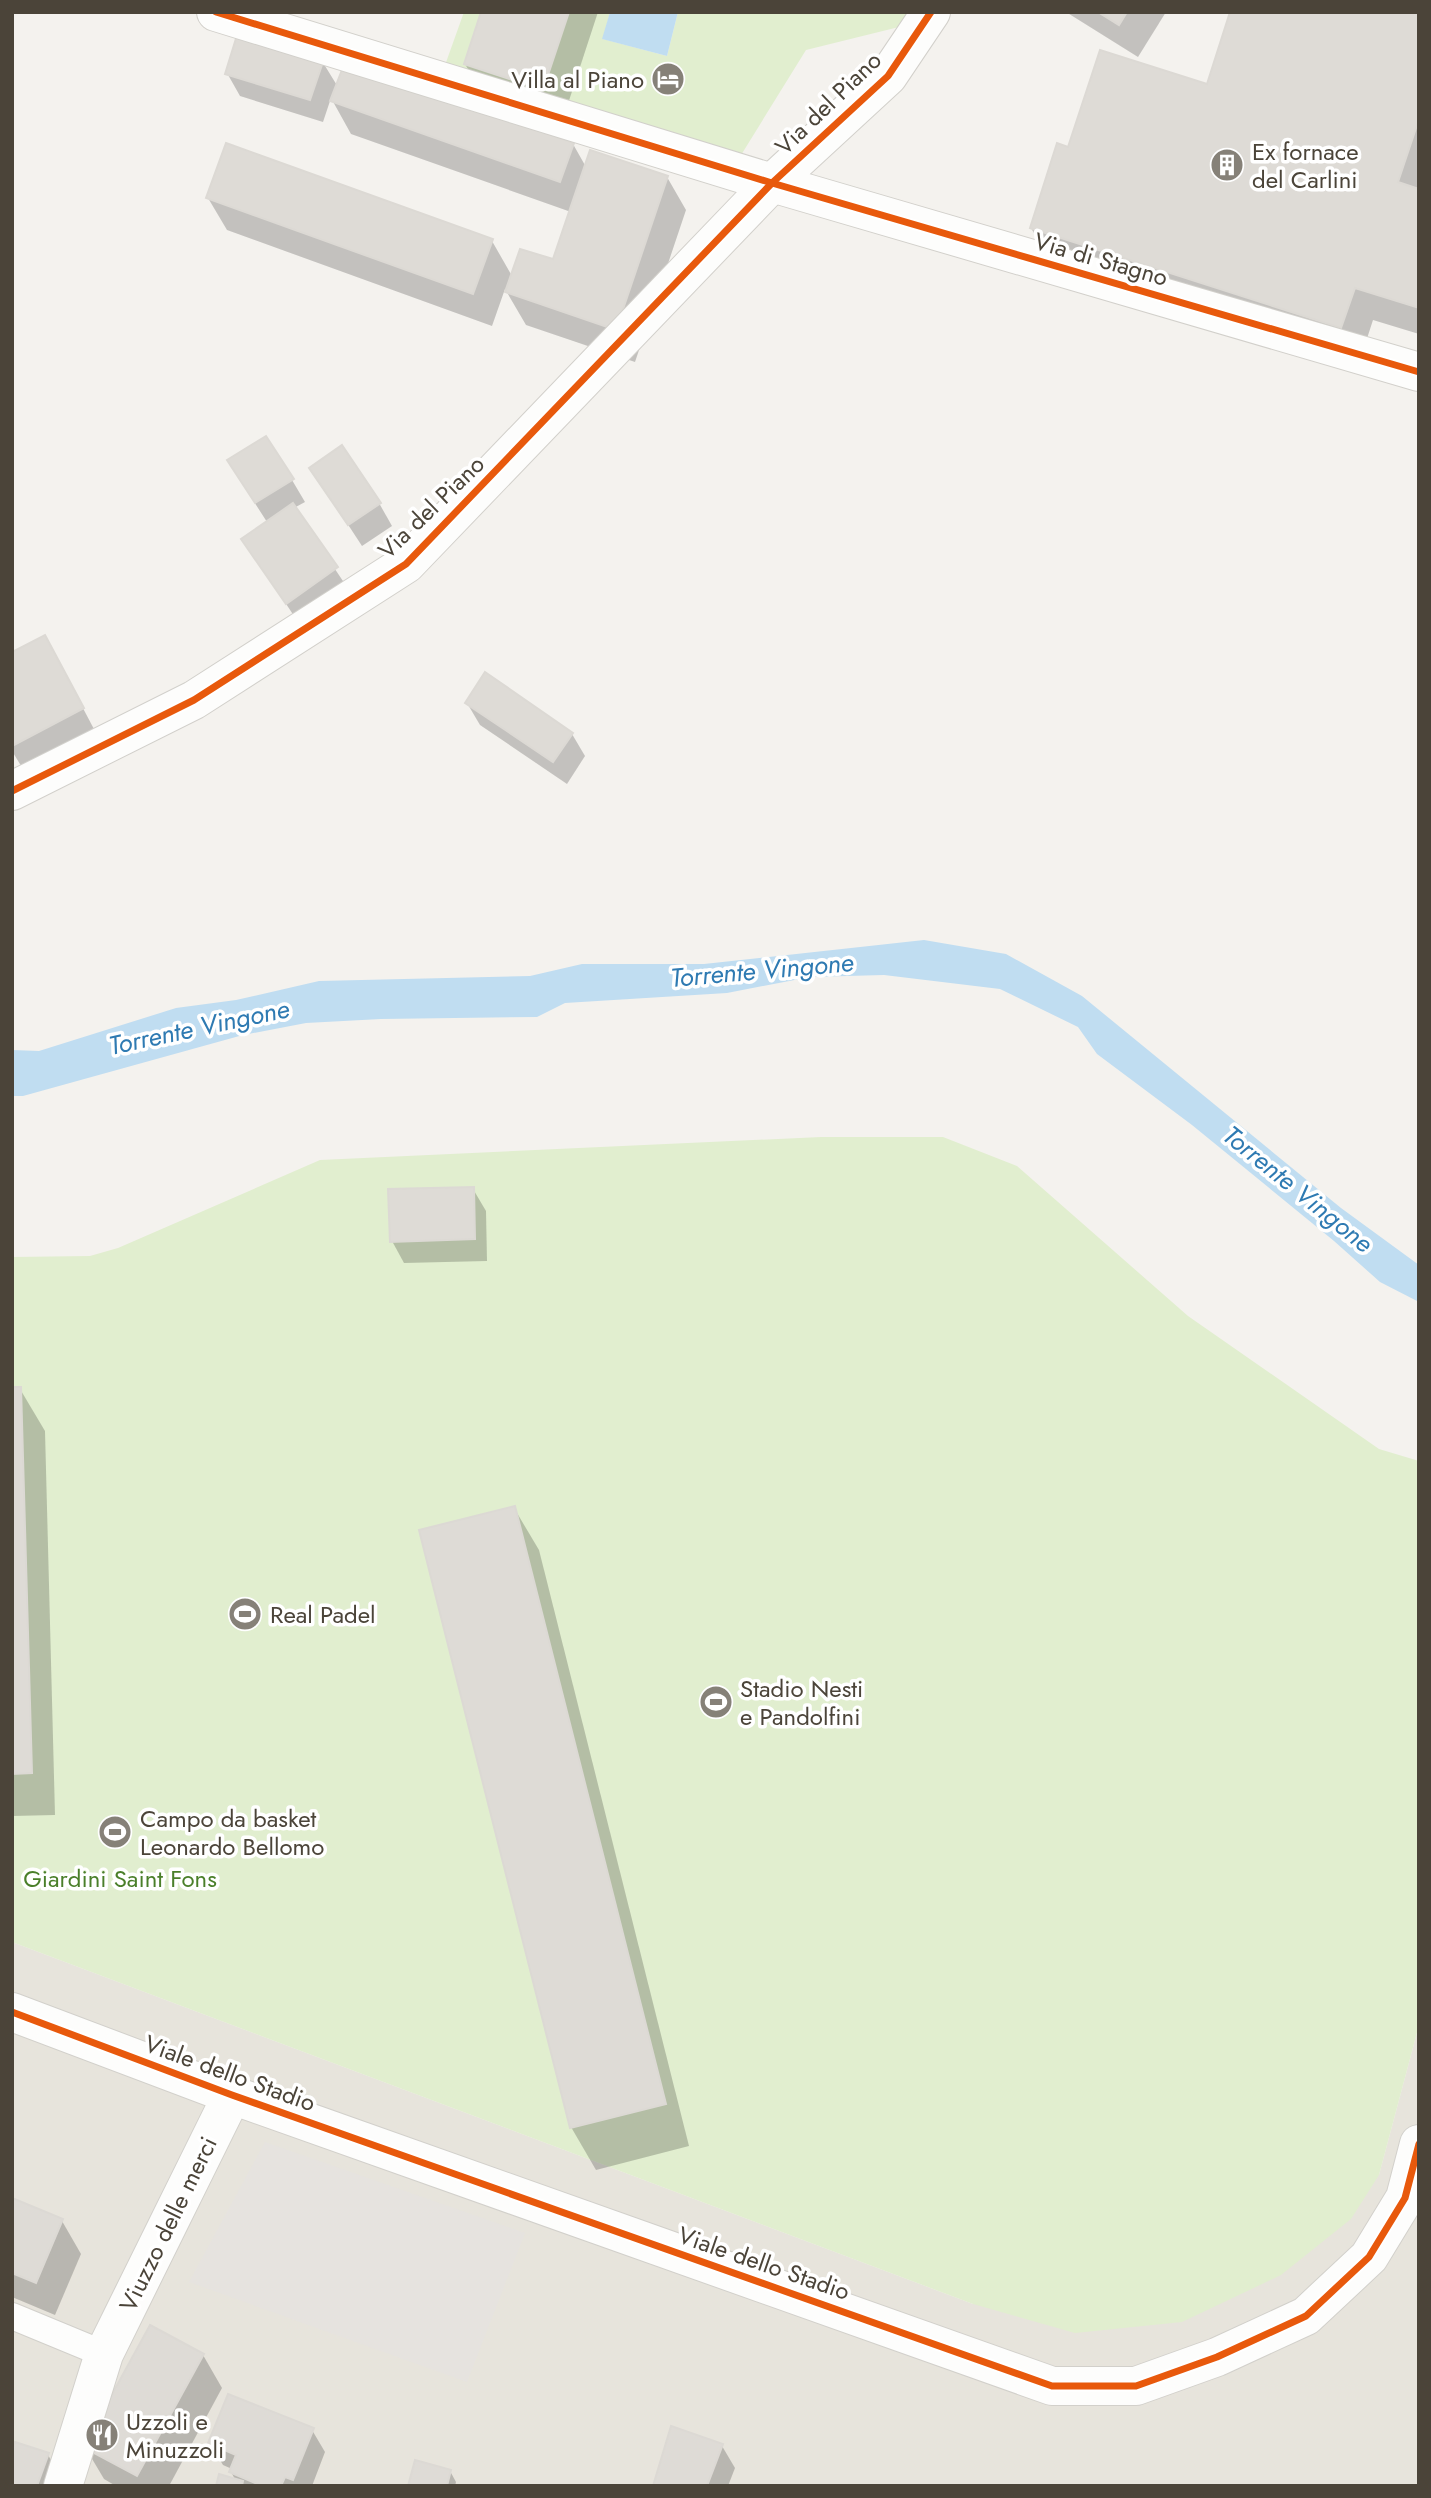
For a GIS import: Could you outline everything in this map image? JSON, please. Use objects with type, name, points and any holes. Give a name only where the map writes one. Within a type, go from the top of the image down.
[{"type":"street","name":"Via del Piano","points":[[216,12],[772,183]]},
{"type":"street","name":"Via del Piano","points":[[12,791],[194,700],[406,564],[772,183],[888,76],[931,12]]},
{"type":"street","name":"Via di Stagno","points":[[772,183],[1419,372]]},
{"type":"street","name":"Viale dello Stadio","points":[[12,2012],[232,2095],[1052,2386],[1136,2386],[1217,2357],[1306,2316],[1369,2257],[1405,2198],[1419,2144]]},
{"type":"street","name":"Viuzzo delle merci","points":[[63,2486],[104,2354],[232,2095]]},
{"type":"lane","points":[[12,2316],[104,2354]]},
{"type":"shaded area","points":[[12,1942],[973,2304],[1379,2175],[1419,2025],[1419,2486],[12,2486]]},
{"type":"shaded area","points":[[265,2142],[525,2233],[467,2382],[189,2282]]},
{"type":"green space","name":"Villa al Piano","points":[[464,12],[481,12],[464,64],[543,90],[569,12],[610,12],[603,39],[667,56],[678,12],[912,12],[903,26],[806,50],[733,168],[444,68]]},
{"type":"green space","name":"Stadio Nesti e Pandolfini","points":[[821,1137],[943,1137],[1017,1166],[1188,1316],[1379,1449],[1419,1461],[1419,2025],[1379,2175],[1351,2219],[1281,2275],[1182,2322],[1075,2333],[973,2304],[12,1942],[12,1257],[90,1256],[118,1248],[320,1160]]},
{"type":"water","points":[[610,12],[678,12],[667,56],[602,39]]},
{"type":"water","name":"Torrente Vingone","points":[[924,940],[1006,954],[1082,996],[1341,1208],[1419,1265],[1419,1302],[1380,1282],[1192,1125],[1097,1054],[1078,1027],[1000,989],[884,975],[810,977],[727,993],[565,1003],[537,1017],[306,1023],[243,1035],[23,1096],[12,1096],[12,1050],[39,1051],[176,1008],[236,1000],[319,981],[530,976],[582,964],[704,964]]},
{"type":"building","points":[[481,12],[569,12],[543,90],[464,64]]},
{"type":"building","points":[[1098,12],[1127,12],[1119,25]]},
{"type":"building","name":"Ex fornace del Carlini","points":[[1230,12],[1419,12],[1419,119],[1398,182],[1419,189],[1419,308],[1355,288],[1341,328],[1030,228],[1057,143],[1068,147],[1100,50],[1207,84]]},
{"type":"building","points":[[238,32],[324,59],[310,100],[225,74]]},
{"type":"building","points":[[345,62],[574,143],[560,182],[330,101]]},
{"type":"building","points":[[226,143],[493,239],[473,294],[206,198]]},
{"type":"building","points":[[590,150],[668,176],[616,330],[505,292],[520,249],[553,259]]},
{"type":"building","points":[[266,436],[294,479],[255,503],[227,460]]},
{"type":"building","points":[[342,445],[381,503],[348,525],[309,468]]},
{"type":"building","points":[[293,503],[338,567],[286,604],[241,539]]},
{"type":"building","points":[[45,635],[84,708],[12,746],[12,652]]},
{"type":"building","points":[[485,672],[573,733],[553,762],[465,703]]},
{"type":"building","points":[[474,1187],[475,1239],[390,1242],[388,1189]]},
{"type":"building","points":[[12,1387],[21,1387],[32,1773],[12,1774]]},
{"type":"building","points":[[515,1506],[666,2104],[570,2128],[419,1530]]},
{"type":"building","points":[[12,2198],[63,2219],[36,2283],[12,2273]]},
{"type":"building","points":[[150,2325],[204,2354],[137,2476],[83,2447]]},
{"type":"building","points":[[228,2394],[314,2428],[293,2480],[285,2477],[281,2486],[262,2486],[229,2472],[236,2455],[208,2443]]},
{"type":"building","points":[[671,2426],[723,2444],[707,2486],[653,2486]]},
{"type":"building","points":[[15,2442],[49,2453],[37,2486],[12,2486],[12,2449]]},
{"type":"building","points":[[415,2460],[451,2470],[447,2486],[408,2486]]},
{"type":"building","points":[[219,2474],[243,2481],[242,2486],[216,2486]]},
{"type":"cycle path","points":[[216,12],[772,183],[1419,372]]},
{"type":"cycle path","points":[[12,791],[194,700],[406,564],[772,183],[888,76],[931,12]]},
{"type":"cycle path","points":[[12,2012],[232,2095],[1052,2386],[1136,2386],[1217,2357],[1306,2316],[1369,2257],[1405,2198],[1419,2144]]},
{"type":"place","name":"Villa al Piano","points":[[668,79]]},
{"type":"place","name":"Ex fornace del Carlini","points":[[1227,165]]},
{"type":"place","name":"Real Padel","points":[[245,1614]]},
{"type":"place","name":"Stadio Nesti e Pandolfini","points":[[716,1702]]},
{"type":"place","name":"Campo da basket Leonardo Bellomo","points":[[115,1832]]},
{"type":"place","name":"Uzzoli e Minuzzoli","points":[[102,2435]]},
{"type":"park label","name":"Giardini Saint Fons","points":[[120,1878]]}]
